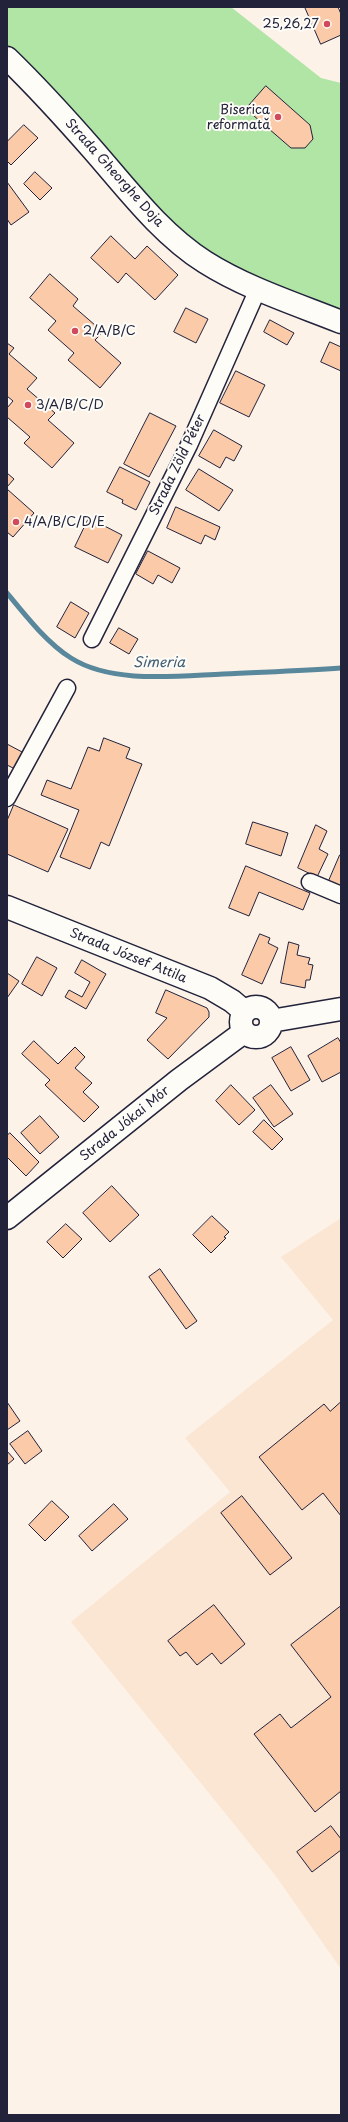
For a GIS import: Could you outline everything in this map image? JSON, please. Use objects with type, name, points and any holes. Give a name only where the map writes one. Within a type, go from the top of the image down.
[{"type":"main road","name":"Strada Gheorghe Doja","points":[[7,58],[50,101],[138,203],[162,226],[204,261],[258,288],[341,322]]},
{"type":"main road","name":"Strada József Attila","points":[[7,907],[210,988],[226,998],[245,1022]]},
{"type":"main road","points":[[245,1022],[252,1008],[261,1008],[268,1013],[271,1021],[341,1009]]},
{"type":"main road","name":"Strada Jókai Mór","points":[[7,1218],[179,1080],[245,1022]]},
{"type":"street","name":"Strada Zöld Péter","points":[[92,639],[189,445],[258,288]]},
{"type":"street","points":[[7,798],[66,688]]},
{"type":"street","points":[[310,882],[341,895]]},
{"type":"shaded area","points":[[341,1218],[341,1969],[275,1875],[71,1622],[230,1492],[185,1438],[333,1320],[281,1257]]},
{"type":"green space","points":[[7,7],[231,7],[321,78],[341,83],[341,322],[223,272],[7,58]]},
{"type":"building","name":"25,26,27","points":[[305,7],[338,7],[341,14],[341,35],[321,44]]},
{"type":"building","name":"Biserica reformată","points":[[266,86],[310,125],[313,139],[305,148],[291,148],[246,109]]},
{"type":"building","points":[[24,125],[38,138],[11,165],[7,161],[7,142]]},
{"type":"building","points":[[35,172],[52,188],[40,200],[24,184]]},
{"type":"building","points":[[7,182],[29,212],[11,225],[7,219]]},
{"type":"building","points":[[111,236],[135,259],[147,246],[178,275],[155,300],[126,273],[118,283],[91,258]]},
{"type":"building","name":"2/A/B/C","points":[[50,274],[78,299],[73,306],[103,332],[95,340],[121,363],[100,388],[68,360],[74,353],[48,330],[56,321],[30,298]]},
{"type":"building","points":[[186,308],[208,319],[196,343],[174,332]]},
{"type":"building","points":[[270,320],[294,333],[287,345],[264,332]]},
{"type":"building","points":[[330,342],[341,347],[341,371],[321,362]]},
{"type":"building","name":"3/A/B/C/D","points":[[7,343],[14,348],[9,354],[37,378],[27,389],[55,413],[48,420],[74,443],[52,468],[24,443],[30,437],[7,417],[7,408],[13,401],[7,396]]},
{"type":"building","points":[[236,371],[265,385],[249,417],[220,403]]},
{"type":"building","points":[[150,413],[176,426],[149,477],[124,464]]},
{"type":"building","points":[[214,430],[242,446],[234,461],[226,457],[220,468],[199,456]]},
{"type":"building","points":[[120,467],[150,482],[136,510],[122,503],[123,500],[107,492]]},
{"type":"building","points":[[199,469],[233,490],[219,511],[186,490]]},
{"type":"building","name":"4/A/B/C/D/E","points":[[7,473],[14,479],[7,487]]},
{"type":"building","name":"4/A/B/C/D/E","points":[[7,489],[34,513],[13,537],[7,532]]},
{"type":"building","points":[[176,507],[220,527],[215,540],[205,535],[201,544],[167,528]]},
{"type":"building","points":[[89,518],[122,535],[108,563],[75,547]]},
{"type":"building","points":[[148,551],[180,568],[172,583],[158,575],[153,584],[136,574]]},
{"type":"building","points":[[71,602],[89,613],[75,638],[57,627]]},
{"type":"building","points":[[119,628],[138,639],[129,654],[110,643]]},
{"type":"building","points":[[104,738],[130,748],[126,758],[142,764],[109,846],[101,842],[90,869],[60,857],[79,810],[41,795],[47,780],[71,789],[88,747],[99,751]]},
{"type":"building","points":[[7,744],[24,753],[15,769],[7,765]]},
{"type":"building","points":[[14,805],[68,829],[48,872],[7,854],[7,821]]},
{"type":"building","points":[[253,822],[288,833],[281,856],[246,844]]},
{"type":"building","points":[[316,825],[327,831],[319,849],[328,854],[317,877],[298,868]]},
{"type":"building","points":[[341,855],[341,888],[328,883]]},
{"type":"building","points":[[246,866],[310,893],[303,910],[259,892],[249,916],[229,908]]},
{"type":"building","points":[[260,934],[270,938],[268,943],[278,948],[262,984],[242,975]]},
{"type":"building","points":[[289,942],[299,945],[297,955],[310,958],[308,964],[313,965],[310,980],[306,980],[305,988],[281,983]]},
{"type":"building","points":[[37,957],[57,968],[42,996],[22,984]]},
{"type":"building","points":[[82,960],[106,974],[86,1009],[65,997],[69,990],[82,997],[90,982],[75,973]]},
{"type":"building","points":[[7,973],[19,981],[7,998]]},
{"type":"building","points":[[166,990],[207,1008],[209,1012],[209,1017],[168,1059],[147,1040],[167,1018],[156,1013]]},
{"type":"building","points":[[338,1038],[341,1043],[341,1072],[322,1082],[308,1056]]},
{"type":"building","points":[[34,1041],[58,1064],[75,1047],[85,1057],[75,1068],[92,1083],[83,1092],[99,1107],[84,1122],[45,1085],[50,1080],[22,1054]]},
{"type":"building","points":[[291,1047],[310,1080],[291,1091],[272,1058]]},
{"type":"building","points":[[231,1085],[255,1110],[239,1125],[216,1101]]},
{"type":"building","points":[[271,1085],[293,1114],[274,1127],[253,1098]]},
{"type":"building","points":[[40,1116],[59,1137],[40,1154],[21,1133]]},
{"type":"building","points":[[264,1120],[283,1139],[272,1150],[253,1132]]},
{"type":"building","points":[[10,1133],[39,1162],[26,1176],[7,1157],[7,1136]]},
{"type":"building","points":[[112,1186],[139,1215],[110,1242],[83,1213]]},
{"type":"building","points":[[212,1216],[229,1232],[224,1237],[226,1238],[211,1253],[193,1235]]},
{"type":"building","points":[[66,1224],[82,1239],[63,1258],[47,1242]]},
{"type":"building","points":[[160,1269],[197,1321],[186,1329],[149,1277]]},
{"type":"building","points":[[7,1402],[20,1421],[7,1430]]},
{"type":"building","points":[[341,1402],[341,1516],[323,1493],[302,1510],[259,1457],[324,1404],[330,1411]]},
{"type":"building","points":[[28,1431],[42,1451],[25,1464],[10,1444]]},
{"type":"building","points":[[7,1451],[14,1459],[7,1465]]},
{"type":"building","points":[[242,1496],[292,1558],[270,1575],[221,1513]]},
{"type":"building","points":[[52,1501],[69,1517],[45,1541],[29,1525]]},
{"type":"building","points":[[114,1504],[128,1519],[92,1551],[79,1536]]},
{"type":"building","points":[[214,1605],[245,1644],[221,1664],[212,1653],[197,1665],[186,1652],[180,1656],[168,1641]]},
{"type":"building","points":[[341,1606],[341,1791],[315,1812],[254,1734],[280,1714],[291,1728],[331,1697],[291,1645]]},
{"type":"building","points":[[331,1826],[341,1839],[341,1850],[312,1872],[297,1852]]},
{"type":"waterway","name":"Simeria","points":[[7,593],[53,645],[71,658],[87,666],[105,672],[125,675],[165,677],[341,668]]},
{"type":"place","name":"25,26,27","points":[[327,24]]},
{"type":"place","name":"Biserica reformată","points":[[278,117]]},
{"type":"place","name":"2/A/B/C","points":[[75,331]]},
{"type":"place","name":"3/A/B/C/D","points":[[28,405]]},
{"type":"place","name":"4/A/B/C/D/E","points":[[16,522]]}]
